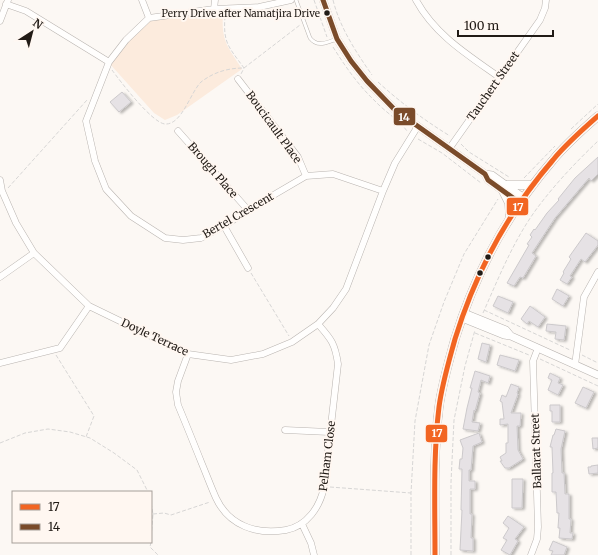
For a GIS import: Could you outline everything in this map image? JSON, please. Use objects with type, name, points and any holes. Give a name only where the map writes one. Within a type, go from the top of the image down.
[{"type":"main road","points":[[435,555],[435,474],[439,406],[449,360],[463,316],[478,278],[494,246],[510,218],[532,185],[553,159],[598,116]]},
{"type":"main road","points":[[510,218],[509,203],[505,190],[532,185]]},
{"type":"street","points":[[142,0],[149,18],[214,9],[259,7],[291,0]]},
{"type":"street","points":[[214,9],[215,0]]},
{"type":"street","points":[[323,0],[337,38],[351,61],[367,81],[395,110],[485,174],[488,180],[522,201]]},
{"type":"street","points":[[416,0],[429,20],[454,45],[500,77]]},
{"type":"street","name":"Tauchert Street","points":[[449,149],[540,20],[545,8],[546,0]]},
{"type":"street","points":[[0,21],[7,2],[26,11],[109,62]]},
{"type":"street","name":"Bertel Crescent","points":[[149,18],[126,40],[109,62],[86,121],[95,161],[106,189],[131,216],[165,238],[183,240],[201,238],[224,226],[306,176],[333,174],[383,191]]},
{"type":"street","name":"Boucicault Place","points":[[238,79],[298,157],[306,176]]},
{"type":"street","name":"Doyle Terrace","points":[[0,180],[1,192],[34,253],[89,306],[188,354],[231,360],[262,354],[292,342],[318,324],[333,308],[346,289],[383,191],[395,164],[418,126]]},
{"type":"street","name":"Brough Place","points":[[178,131],[248,210]]},
{"type":"street","points":[[224,226],[248,268]]},
{"type":"street","points":[[0,277],[34,253]]},
{"type":"street","points":[[575,364],[584,297],[598,272]]},
{"type":"street","points":[[0,363],[60,348],[89,306]]},
{"type":"street","points":[[463,316],[506,330],[511,336],[598,375]]},
{"type":"street","name":"Pelham Close","points":[[302,524],[318,505],[322,496],[338,364],[333,341],[318,324]]},
{"type":"street","name":"Ballarat Street","points":[[531,555],[537,539],[538,527],[533,361],[538,348]]},
{"type":"street","points":[[188,354],[178,381],[176,392],[178,405],[216,500],[234,520],[248,528],[262,532],[289,529],[302,524],[311,543],[314,555]]},
{"type":"street","points":[[286,430],[329,432]]},
{"type":"lane","points":[[296,0],[310,38],[313,42],[321,44],[337,38]]},
{"type":"path","points":[[314,0],[329,42]]},
{"type":"path","points":[[333,0],[336,15],[353,48],[373,78]]},
{"type":"path","points":[[226,9],[224,26],[226,41],[244,68]]},
{"type":"path","points":[[238,79],[244,68],[304,22]]},
{"type":"path","points":[[109,62],[112,70],[132,95],[158,122],[165,124],[170,123],[179,117],[193,92],[201,82],[220,71],[234,68],[244,68]]},
{"type":"path","points":[[379,82],[400,102],[455,139],[470,152],[509,177]]},
{"type":"path","points":[[1,192],[7,188],[89,98]]},
{"type":"path","points":[[598,141],[538,207],[506,262],[484,310],[598,363]]},
{"type":"path","points":[[411,555],[411,493],[415,421],[429,345],[444,302],[464,254],[505,190]]},
{"type":"path","points":[[248,268],[292,342]]},
{"type":"path","points":[[451,555],[451,482],[454,420],[465,366],[474,333]]},
{"type":"path","points":[[52,350],[94,416],[86,437]]},
{"type":"path","points":[[0,442],[25,433],[48,429],[70,432],[86,437],[114,452],[137,470],[148,491]]},
{"type":"path","points":[[324,487],[411,493]]},
{"type":"path","points":[[154,514],[164,513],[171,515],[216,500]]},
{"type":"path","points":[[152,507],[154,514],[152,530]]},
{"type":"path","points":[[151,543],[150,547],[158,555]]},
{"type":"shaded area","points":[[223,14],[223,31],[226,43],[242,69],[177,115],[165,120],[154,113],[110,64],[126,41],[150,19]]},
{"type":"building","points":[[122,92],[131,102],[119,112],[110,102]]},
{"type":"building","points":[[598,157],[598,174],[591,181],[589,178],[555,218],[532,253],[536,256],[523,278],[520,277],[514,286],[507,283],[529,245],[527,244],[532,237],[530,235],[534,229],[535,230],[575,178]]},
{"type":"building","points":[[586,233],[598,241],[598,245],[585,262],[581,259],[570,276],[572,277],[567,284],[560,280],[571,259],[569,257]]},
{"type":"building","points":[[557,289],[569,296],[563,306],[552,299]]},
{"type":"building","points":[[498,296],[513,302],[508,313],[493,306]]},
{"type":"building","points":[[530,306],[545,317],[538,327],[529,321],[527,324],[521,319]]},
{"type":"building","points":[[547,324],[566,326],[564,340],[555,339],[556,332],[546,331]]},
{"type":"building","points":[[482,343],[490,345],[486,362],[478,359]]},
{"type":"building","points":[[500,355],[519,360],[515,371],[497,365]]},
{"type":"building","points":[[475,371],[490,376],[488,383],[481,380],[478,392],[480,393],[475,411],[474,410],[472,422],[480,423],[478,431],[463,429],[472,388],[470,388]]},
{"type":"building","points":[[550,373],[560,378],[558,383],[563,385],[558,395],[548,390],[552,380],[548,378]]},
{"type":"building","points":[[511,384],[519,387],[511,413],[521,413],[520,426],[517,426],[518,450],[523,459],[509,468],[505,468],[500,461],[502,461],[500,457],[506,453],[506,443],[508,443],[508,424],[500,425],[500,419],[504,419],[502,402],[500,401],[502,395],[506,397]]},
{"type":"building","points":[[583,387],[594,392],[586,408],[575,403]]},
{"type":"building","points":[[550,405],[560,405],[560,422],[552,422],[552,411],[550,411]]},
{"type":"building","points":[[556,429],[565,431],[561,449],[562,473],[564,473],[565,494],[569,494],[569,519],[571,519],[570,533],[573,533],[572,539],[559,538],[560,528],[558,528],[559,513],[557,513],[556,492],[552,492],[552,447],[550,447]]},
{"type":"building","points":[[479,433],[482,442],[473,446],[471,470],[469,470],[469,481],[475,481],[475,489],[470,489],[470,514],[472,514],[471,538],[473,538],[473,551],[460,550],[462,469],[459,469],[463,448],[460,440]]},
{"type":"building","points":[[592,438],[598,438],[598,448],[593,449]]},
{"type":"building","points":[[598,465],[598,473],[589,474],[588,467]]},
{"type":"building","points":[[512,479],[523,479],[522,508],[512,508]]},
{"type":"building","points":[[508,516],[524,527],[515,539],[518,541],[510,555],[501,550],[507,540],[503,538],[509,528],[503,523]]},
{"type":"building","points":[[553,541],[567,547],[564,555],[551,555],[553,551],[549,550]]},
{"type":"transit line","name":"14","points":[[323,0],[337,39],[351,61],[367,81],[395,110],[485,174],[488,180],[520,203]]},
{"type":"transit line","name":"17","points":[[435,555],[435,462],[439,407],[448,364],[463,315],[472,291],[507,222],[558,154],[574,137],[598,116]]},
{"type":"place","name":"Perry Drive after Namatjira Drive","points":[[327,13]]}]
